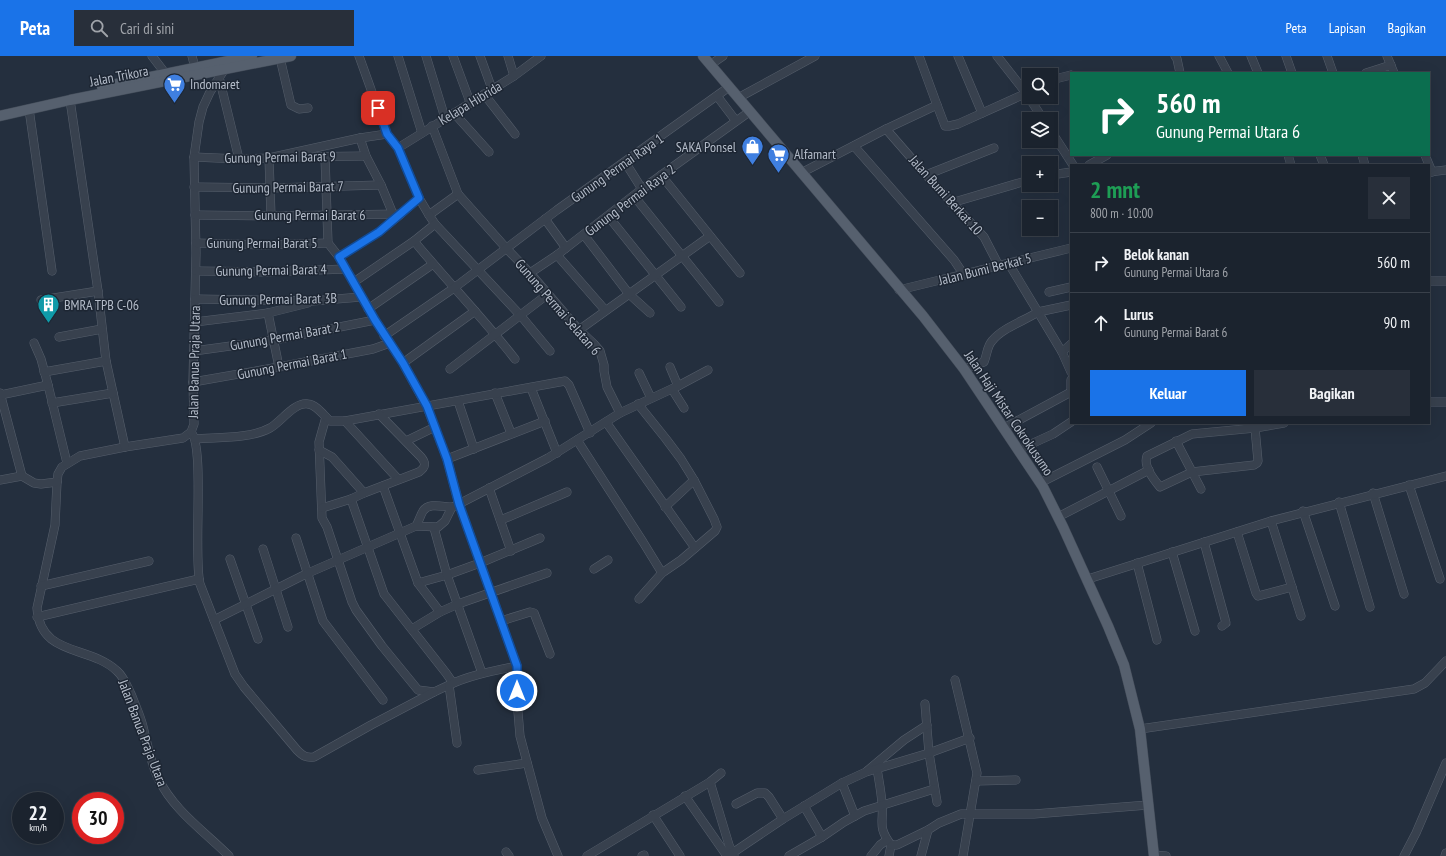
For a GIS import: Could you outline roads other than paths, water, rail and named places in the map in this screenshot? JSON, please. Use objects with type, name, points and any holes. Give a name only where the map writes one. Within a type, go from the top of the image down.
[{"type":"main road","name":"Jalan Trikora","points":[[0,116],[195,68],[252,56]]},
{"type":"main road","name":"Jalan Haji Mistar Cokrokusumo","points":[[703,56],[923,316],[964,369],[1040,483],[1088,579],[1124,665],[1140,729],[1154,855]]},
{"type":"main road","name":"Jalan Trikora","points":[[0,109],[161,77],[221,73],[285,57]]},
{"type":"street","points":[[152,56],[161,77]]},
{"type":"street","points":[[192,56],[195,68]]},
{"type":"street","points":[[359,56],[387,134],[398,148],[419,198],[429,215],[435,224],[521,316],[550,351]]},
{"type":"street","points":[[398,56],[422,133]]},
{"type":"street","points":[[426,56],[445,118]]},
{"type":"street","points":[[452,56],[470,102]]},
{"type":"street","points":[[480,56],[492,89]]},
{"type":"street","points":[[508,56],[514,76]]},
{"type":"street","points":[[710,65],[723,56]]},
{"type":"street","points":[[919,56],[945,126],[949,126],[982,113],[1022,96]]},
{"type":"street","points":[[958,56],[982,113]]},
{"type":"street","points":[[997,56],[1022,86]]},
{"type":"street","points":[[1175,56],[1178,59],[1180,72]]},
{"type":"street","points":[[1219,56],[1227,72]]},
{"type":"street","points":[[1251,56],[1258,72]]},
{"type":"street","points":[[1286,56],[1292,72]]},
{"type":"street","points":[[1326,56],[1333,72]]},
{"type":"street","points":[[1372,72],[1392,69],[1387,56]]},
{"type":"street","points":[[285,57],[291,105],[299,109],[308,108]]},
{"type":"street","name":"Kelapa Hibrida","points":[[398,148],[514,76],[538,57]]},
{"type":"street","points":[[738,98],[810,57]]},
{"type":"street","points":[[221,73],[239,159]]},
{"type":"street","name":"Jalan Banua Praja Utara","points":[[67,463],[80,456],[125,446],[183,438],[193,435],[196,271],[194,157],[199,122],[203,107],[221,73]]},
{"type":"street","points":[[1058,79],[1070,76]]},
{"type":"street","name":"Gunung Permai Raya 1","points":[[384,336],[454,288],[545,219],[729,87]]},
{"type":"street","points":[[484,94],[515,134]]},
{"type":"street","points":[[717,96],[736,121]]},
{"type":"street","points":[[70,100],[98,291],[106,362],[125,446]]},
{"type":"street","points":[[801,173],[936,105]]},
{"type":"street","points":[[29,110],[52,271]]},
{"type":"street","name":"Gunung Permai Raya 2","points":[[530,273],[557,255],[642,189],[749,112]]},
{"type":"street","points":[[454,113],[489,152]]},
{"type":"street","points":[[429,215],[458,194],[432,126]]},
{"type":"street","name":"Jalan Bumi Berkat 10","points":[[886,129],[951,203],[984,237],[999,266]]},
{"type":"street","points":[[271,216],[269,158],[360,138],[387,134]]},
{"type":"street","points":[[360,138],[366,156],[381,185],[392,214]]},
{"type":"street","points":[[1058,142],[1072,164]]},
{"type":"street","points":[[854,146],[954,260],[964,275]]},
{"type":"street","points":[[926,175],[994,148]]},
{"type":"street","name":"Gunung Permai Barat 9","points":[[194,157],[239,159],[366,156]]},
{"type":"street","points":[[1091,164],[1105,156]]},
{"type":"street","points":[[325,157],[328,243],[339,257],[384,336],[403,363],[427,406],[435,427],[447,459],[455,506],[480,563],[517,666],[517,700],[520,736],[542,818],[558,856]]},
{"type":"street","points":[[625,162],[642,189]]},
{"type":"street","points":[[1431,172],[1446,170]]},
{"type":"street","points":[[1058,174],[1070,172]]},
{"type":"street","points":[[661,175],[740,273]]},
{"type":"street","points":[[951,203],[1022,182]]},
{"type":"street","name":"Gunung Permai Barat 7","points":[[194,187],[271,188],[381,185]]},
{"type":"street","name":"Gunung Permai Selatan 6","points":[[458,194],[530,273],[579,330],[600,351],[604,365],[607,387],[620,414]]},
{"type":"street","points":[[634,196],[720,302]]},
{"type":"street","points":[[339,257],[379,232],[419,198]]},
{"type":"street","name":"Gunung Permai Barat 6","points":[[195,215],[271,216],[401,214]]},
{"type":"street","points":[[608,216],[654,276],[681,307]]},
{"type":"street","points":[[545,219],[566,248]]},
{"type":"street","points":[[354,282],[414,241],[435,224]]},
{"type":"street","points":[[584,235],[629,294],[650,313]]},
{"type":"street","points":[[579,330],[710,236]]},
{"type":"street","points":[[414,241],[496,334],[515,359]]},
{"type":"street","name":"Gunung Permai Barat 5","points":[[196,243],[265,245],[328,243]]},
{"type":"street","name":"Jalan Bumi Berkat 5","points":[[900,290],[1070,248]]},
{"type":"street","points":[[557,255],[605,310]]},
{"type":"street","points":[[368,309],[433,264]]},
{"type":"street","points":[[1009,264],[1062,352],[1070,370]]},
{"type":"street","name":"Gunung Permai Barat 4","points":[[196,271],[265,272],[346,269]]},
{"type":"street","points":[[1430,281],[1446,281]]},
{"type":"street","points":[[1050,292],[1070,287]]},
{"type":"street","points":[[41,300],[98,291]]},
{"type":"street","points":[[450,368],[521,316],[548,294]]},
{"type":"street","name":"Gunung Permai Barat 3B","points":[[195,299],[312,301],[362,296]]},
{"type":"street","points":[[194,322],[268,313],[312,301]]},
{"type":"street","points":[[964,369],[984,362],[992,340],[1004,331],[1038,312],[1070,305]]},
{"type":"street","points":[[403,363],[475,311]]},
{"type":"street","points":[[268,313],[279,368]]},
{"type":"street","name":"Gunung Permai Barat 2","points":[[194,351],[274,340],[375,320]]},
{"type":"street","points":[[59,337],[102,329]]},
{"type":"street","points":[[34,343],[48,385],[67,463],[62,467],[58,474],[55,526],[41,586],[37,617],[199,579]]},
{"type":"street","name":"Gunung Permai Barat 1","points":[[193,382],[279,368],[373,349],[390,343]]},
{"type":"street","points":[[1062,352],[1070,345]]},
{"type":"street","points":[[44,372],[106,362]]},
{"type":"street","points":[[670,367],[675,388],[684,408]]},
{"type":"street","points":[[416,526],[423,511],[427,508],[432,506],[455,506],[557,453],[638,404],[675,388],[708,370]]},
{"type":"street","points":[[639,373],[651,398]]},
{"type":"street","points":[[517,666],[482,673],[451,684],[371,725],[314,757],[308,758],[303,756],[238,679],[199,579],[197,547],[198,463],[193,435],[259,433],[270,428],[288,413],[303,404],[313,406],[330,421],[345,421],[495,393],[567,382],[590,433]]},
{"type":"street","points":[[22,476],[0,394],[48,385]]},
{"type":"street","points":[[531,388],[557,453]]},
{"type":"street","points":[[52,403],[113,393]]},
{"type":"street","points":[[495,393],[512,433]]},
{"type":"street","points":[[1004,428],[1070,393]]},
{"type":"street","points":[[458,401],[474,449]]},
{"type":"street","points":[[1430,402],[1446,402]]},
{"type":"street","points":[[638,404],[666,439],[694,480],[717,528],[695,548],[662,573],[639,599]]},
{"type":"street","points":[[322,508],[351,499],[398,479],[420,472],[426,466],[421,457],[379,414]]},
{"type":"street","points":[[326,417],[319,442],[322,518],[327,527],[356,610],[382,646],[418,690],[422,692],[434,692]]},
{"type":"street","points":[[345,421],[398,479]]},
{"type":"street","points":[[447,459],[545,421]]},
{"type":"street","points":[[606,422],[695,548]]},
{"type":"street","points":[[1018,450],[1053,434],[1070,423]]},
{"type":"street","points":[[1040,483],[1125,440],[1149,424]]},
{"type":"street","points":[[1255,428],[1258,455],[1257,463],[1254,465],[1192,472],[1160,488],[1149,470],[1146,460],[1147,456],[1192,434],[1255,428],[1278,424]]},
{"type":"street","points":[[406,441],[435,427]]},
{"type":"street","points":[[577,440],[640,536],[662,573]]},
{"type":"street","points":[[1176,441],[1201,489]]},
{"type":"street","points":[[319,450],[332,457],[364,493]]},
{"type":"street","points":[[1096,467],[1121,516]]},
{"type":"street","points":[[1058,517],[1149,470]]},
{"type":"street","points":[[0,480],[22,476],[34,483],[41,484],[57,482]]},
{"type":"street","points":[[1088,579],[1304,511],[1446,476]]},
{"type":"street","points":[[665,507],[694,480]]},
{"type":"street","points":[[1409,485],[1440,579]]},
{"type":"street","points":[[383,486],[418,583],[440,612]]},
{"type":"street","points":[[489,488],[511,551]]},
{"type":"street","points":[[500,520],[567,492]]},
{"type":"street","points":[[1373,493],[1404,594]]},
{"type":"street","points":[[351,499],[384,594],[412,629],[451,684],[457,743]]},
{"type":"street","points":[[1339,502],[1370,607]]},
{"type":"street","points":[[214,620],[306,574],[416,526],[438,527],[445,522],[455,506]]},
{"type":"street","points":[[1304,511],[1335,606]]},
{"type":"street","points":[[1271,521],[1301,616]]},
{"type":"street","points":[[434,528],[448,575],[482,673]]},
{"type":"street","points":[[1237,532],[1258,596],[1292,587]]},
{"type":"street","points":[[296,538],[306,574],[323,621],[383,700]]},
{"type":"street","points":[[418,583],[448,575],[511,551],[540,538]]},
{"type":"street","points":[[1204,542],[1226,623],[1222,626]]},
{"type":"street","points":[[263,549],[288,627]]},
{"type":"street","points":[[1172,552],[1195,631]]},
{"type":"street","points":[[230,560],[258,639]]},
{"type":"street","points":[[594,569],[608,560]]},
{"type":"street","points":[[41,586],[149,561]]},
{"type":"street","points":[[1138,563],[1157,640]]},
{"type":"street","points":[[412,629],[440,612],[458,604],[547,573]]},
{"type":"street","points":[[501,621],[530,612],[534,613],[550,654]]},
{"type":"street","name":"Jalan Banua Praja Utara","points":[[37,617],[41,627],[51,640],[104,662],[122,676],[141,721],[157,777],[167,795],[181,812],[229,856]]},
{"type":"street","points":[[1140,729],[1414,689],[1425,683],[1446,661]]},
{"type":"street","points":[[955,680],[977,769],[963,856]]},
{"type":"street","points":[[925,704],[929,753],[937,802]]},
{"type":"street","points":[[866,772],[899,744],[927,725]]},
{"type":"street","points":[[731,855],[783,819],[842,783],[866,772],[929,753],[970,738]]},
{"type":"street","points":[[478,770],[527,763]]},
{"type":"street","points":[[1404,856],[1444,775],[1446,763]]},
{"type":"street","points":[[877,769],[882,805],[881,826],[889,843],[889,856]]},
{"type":"street","points":[[587,856],[710,782],[721,773]]},
{"type":"street","points":[[976,781],[1016,780]]},
{"type":"street","points":[[710,782],[731,855]]},
{"type":"street","points":[[842,783],[854,816]]},
{"type":"street","points":[[789,856],[854,816],[882,805],[934,790]]},
{"type":"street","points":[[736,804],[757,793],[765,792],[783,819]]},
{"type":"street","points":[[685,796],[731,855]]},
{"type":"street","points":[[871,856],[880,845],[889,843],[897,845],[947,819],[961,814],[1034,814],[1148,804]]},
{"type":"street","points":[[804,806],[822,837]]},
{"type":"street","points":[[653,815],[680,856]]},
{"type":"street","points":[[921,856],[928,830]]},
{"type":"street","points":[[1154,855],[1166,856]]},
{"type":"place","name":"Indomaret","points":[[175,104]]},
{"type":"place","name":"SAKA Ponsel","points":[[752,166]]},
{"type":"place","name":"Alfamart","points":[[778,174]]},
{"type":"place","name":"BMRA TPB C-06","points":[[48,324]]}]
